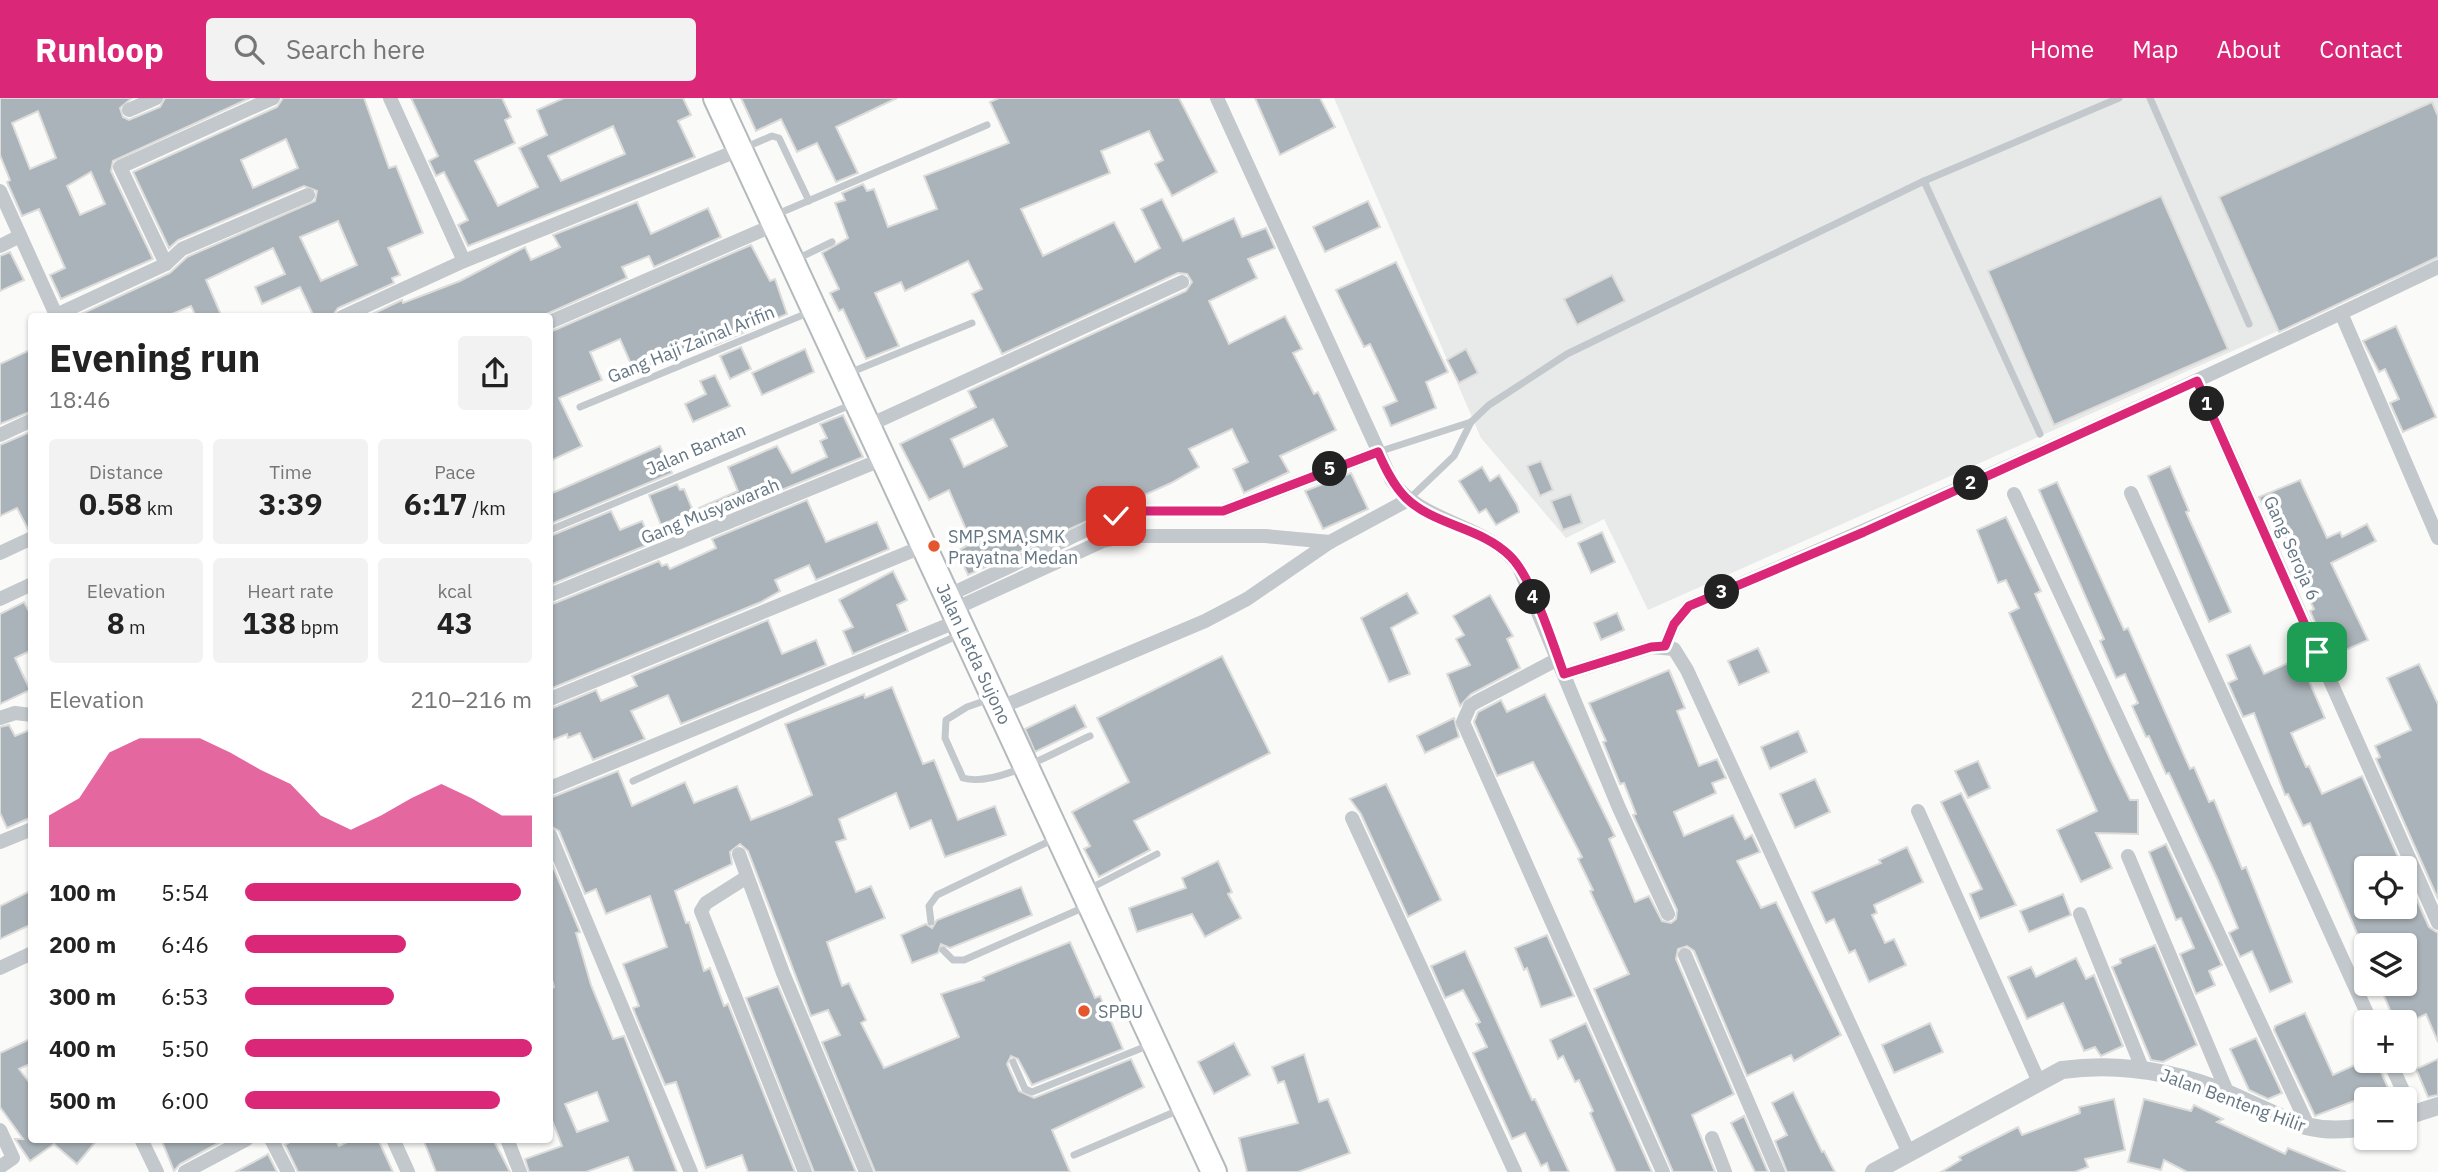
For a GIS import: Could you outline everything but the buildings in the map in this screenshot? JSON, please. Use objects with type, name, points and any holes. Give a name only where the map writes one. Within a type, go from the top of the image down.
[{"type":"highway","name":"Jalan Letda Sujono","points":[[716,98],[923,546],[958,614],[1214,1172]]},
{"type":"street","points":[[129,110],[156,98]]},
{"type":"street","points":[[166,264],[121,165],[273,98]]},
{"type":"street","points":[[390,98],[464,261]]},
{"type":"street","points":[[1217,98],[1392,481],[1408,500],[1488,539],[1513,558],[1525,579],[1619,808],[1668,915]]},
{"type":"street","points":[[351,313],[464,261],[739,150]]},
{"type":"street","points":[[0,191],[56,313]]},
{"type":"street","points":[[63,313],[166,264],[182,248],[308,195]]},
{"type":"street","points":[[553,321],[772,221]]},
{"type":"street","points":[[0,246],[20,236]]},
{"type":"street","points":[[1665,646],[1674,624],[1689,606],[1864,532],[2197,381],[2438,267]]},
{"type":"street","points":[[867,426],[1182,282]]},
{"type":"street","points":[[2341,313],[2438,538]]},
{"type":"street","name":"Gang Seroja 6","points":[[2197,381],[2438,923]]},
{"type":"street","points":[[0,435],[28,422]]},
{"type":"street","points":[[958,614],[1116,516],[1137,511],[1223,511],[1378,452]]},
{"type":"street","name":"Gang Musyawarah","points":[[553,594],[883,459]]},
{"type":"street","points":[[2131,493],[2366,1010]]},
{"type":"street","points":[[2014,494],[2309,1128]]},
{"type":"street","points":[[997,703],[1205,621],[1247,599],[1330,542],[1408,500]]},
{"type":"street","points":[[553,787],[958,614],[1103,541],[1129,536],[1265,536],[1330,542]]},
{"type":"street","points":[[0,553],[28,540]]},
{"type":"street","points":[[553,698],[923,546]]},
{"type":"street","points":[[0,599],[28,586]]},
{"type":"street","points":[[1564,674],[1651,647],[1665,646],[1674,649],[1687,670],[1909,1153]]},
{"type":"street","points":[[1558,659],[1476,702],[1463,717],[1464,725],[1663,1172]]},
{"type":"street","points":[[0,718],[15,713],[28,715]]},
{"type":"street","points":[[1918,811],[2039,1082]]},
{"type":"street","points":[[1352,818],[1515,1172]]},
{"type":"street","points":[[0,842],[28,832]]},
{"type":"street","points":[[553,842],[691,1172]]},
{"type":"street","points":[[739,854],[866,1172]]},
{"type":"street","points":[[2128,856],[2228,1094]]},
{"type":"street","points":[[747,877],[706,903],[702,916],[805,1172]]},
{"type":"street","points":[[2080,914],[2142,1068]]},
{"type":"street","points":[[0,968],[28,955]]},
{"type":"street","points":[[1685,955],[1778,1172]]},
{"type":"street","name":"Jalan Benteng Hilir","points":[[1874,1172],[2062,1070],[2089,1066],[2142,1068],[2228,1094],[2290,1123],[2309,1128],[2336,1130],[2354,1128]]},
{"type":"street","points":[[2417,1114],[2438,1107]]},
{"type":"street","points":[[0,1130],[13,1158],[0,1167]]},
{"type":"street","points":[[1712,1139],[1725,1172]]},
{"type":"street","points":[[143,1143],[157,1172]]},
{"type":"street","points":[[185,1172],[239,1143]]},
{"type":"street","points":[[273,1143],[288,1172]]},
{"type":"street","points":[[395,1143],[408,1172]]},
{"type":"street","points":[[509,1143],[520,1172]]},
{"type":"lane","points":[[1378,452],[1471,422],[1512,388],[1567,354],[1924,181],[2119,98]]},
{"type":"lane","points":[[2150,98],[2249,324]]},
{"type":"lane","points":[[772,221],[809,201],[987,125]]},
{"type":"lane","points":[[739,150],[772,136],[779,138],[809,201]]},
{"type":"lane","points":[[1924,181],[2040,434]]},
{"type":"lane","points":[[791,262],[832,242]]},
{"type":"lane","name":"Gang Haji Zainal Arifin","points":[[580,407],[814,310]]},
{"type":"lane","points":[[844,375],[972,323]]},
{"type":"lane","name":"Jalan Bantan","points":[[553,529],[857,402]]},
{"type":"lane","points":[[1408,500],[1454,456],[1471,422]]},
{"type":"lane","points":[[633,781],[958,614]]},
{"type":"lane","points":[[997,703],[967,708],[946,720],[945,738],[963,778],[977,782],[1026,765],[1090,736]]},
{"type":"lane","points":[[931,922],[929,906],[937,895],[1059,837]]},
{"type":"lane","points":[[943,950],[953,960],[964,960],[1087,898],[1157,854]]},
{"type":"lane","points":[[1013,1062],[1024,1087],[1032,1092],[1155,1042]]},
{"type":"lane","points":[[1073,1155],[1186,1107]]},
{"type":"shaded area","points":[[1334,98],[2438,98],[2438,260],[1648,610],[1604,519],[1566,538],[1481,438]]},
{"type":"place","name":"SMP,SMA,SMK Prayatna Medan","points":[[934,546]]},
{"type":"place","name":"SPBU","points":[[1084,1011]]},
{"type":"route","points":[[1116,516],[1137,511],[1223,511],[1378,452],[1392,481],[1408,500],[1488,539],[1513,558],[1525,579],[1564,674],[1651,647],[1665,646],[1674,624],[1689,606],[1864,532],[2197,381],[2317,652]]}]
